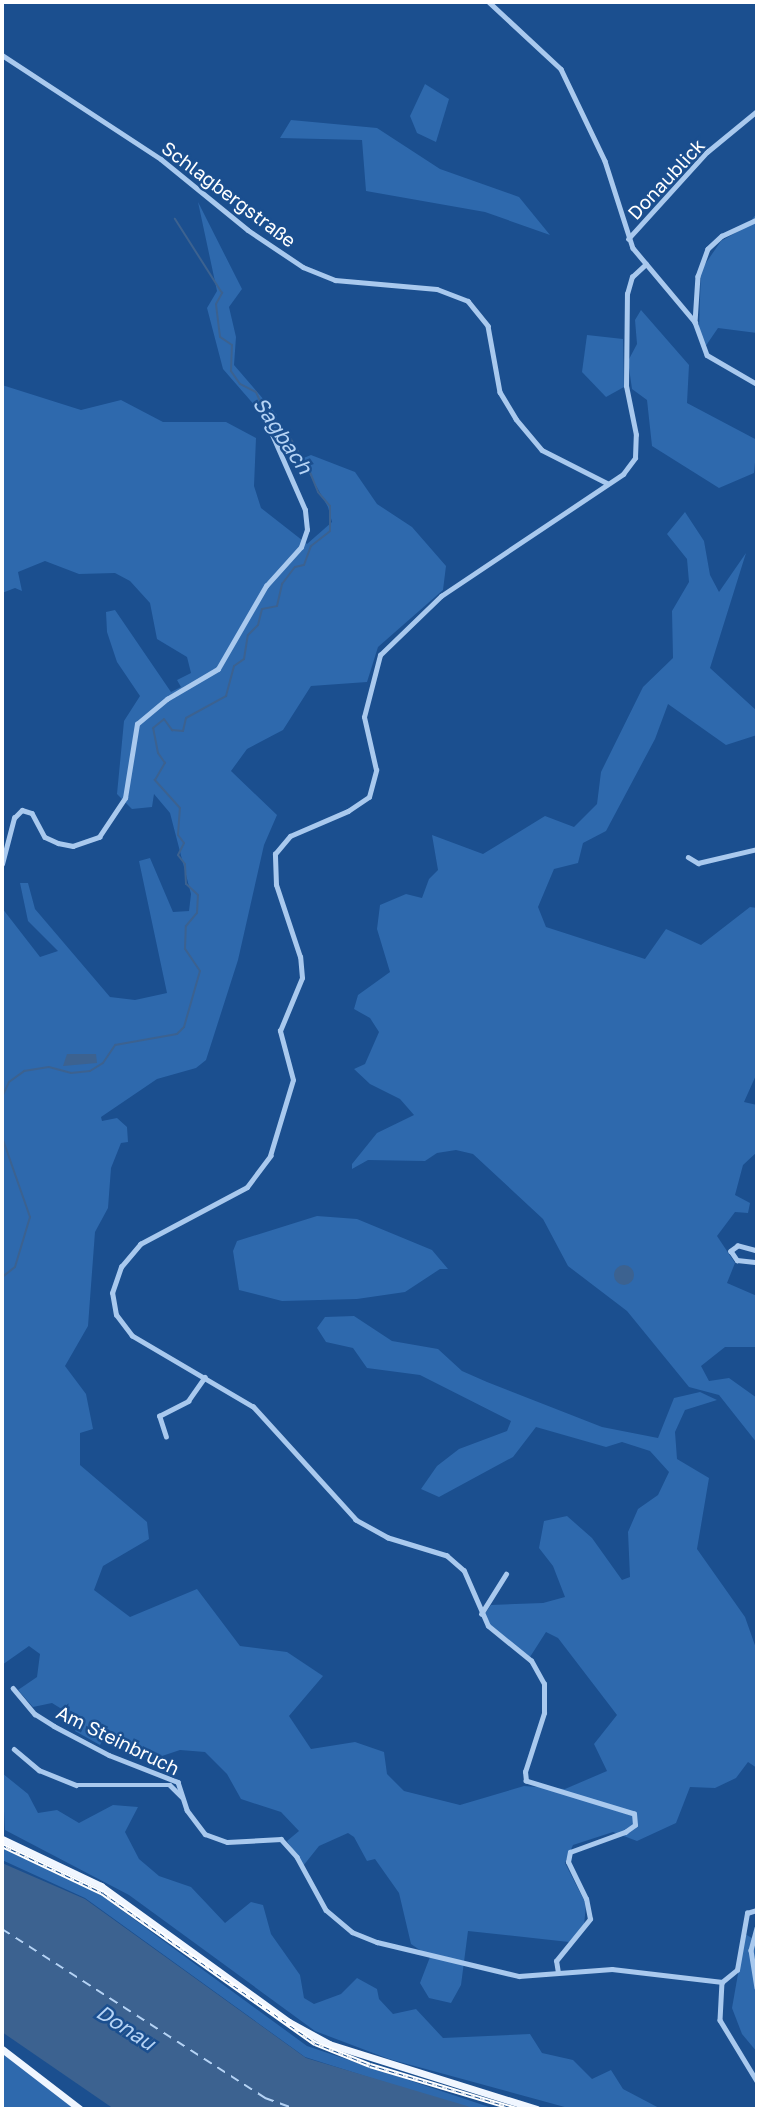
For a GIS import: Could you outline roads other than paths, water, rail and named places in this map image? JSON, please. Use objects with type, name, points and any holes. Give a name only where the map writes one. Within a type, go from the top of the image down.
[{"type":"main road","points":[[2,1839],[101,1886],[289,2022],[329,2045],[537,2109]]},
{"type":"main road","points":[[2,2049],[80,2109]]},
{"type":"street","points":[[489,2],[563,72],[605,160],[628,239],[695,322],[707,355],[757,384]]},
{"type":"street","name":"Schlagbergstraße","points":[[2,55],[161,159],[248,230],[303,267],[335,280],[437,289],[468,300],[488,327],[500,392],[516,418],[542,450],[607,483]]},
{"type":"street","name":"Donaublick","points":[[628,239],[707,152],[757,111]]},
{"type":"street","points":[[695,322],[698,276],[708,249],[722,236],[757,220]]},
{"type":"street","points":[[558,1973],[556,1961],[590,1919],[586,1899],[568,1862],[570,1852],[625,1832],[636,1819],[629,1811],[526,1782],[525,1772],[544,1713],[544,1684],[537,1668],[495,1633],[481,1614],[457,1563],[356,1520],[253,1407],[132,1336],[116,1315],[112,1293],[121,1267],[145,1239],[247,1186],[270,1156],[293,1080],[280,1031],[302,978],[300,957],[276,885],[278,846],[369,797],[376,770],[364,717],[374,668],[385,646],[458,583],[630,467],[637,448],[626,386],[626,313],[630,281],[646,264]]},
{"type":"street","points":[[2,864],[15,816],[22,810],[32,813],[45,837],[58,844],[73,846],[99,837],[125,798],[137,724],[167,699],[218,669],[262,592],[301,547],[307,530],[305,510],[272,435]]},
{"type":"street","points":[[688,857],[698,863],[757,849]]},
{"type":"street","points":[[757,1251],[735,1246],[731,1251],[737,1260],[757,1262]]},
{"type":"street","points":[[166,1437],[159,1416],[188,1401],[205,1377]]},
{"type":"street","points":[[481,1614],[506,1574]]},
{"type":"street","name":"Am Steinbruch","points":[[13,1688],[35,1714],[54,1726],[178,1782],[183,1800],[197,1826],[218,1840],[272,1838],[288,1845],[326,1910],[362,1936],[519,1976],[612,1969],[722,1982]]},
{"type":"street","points":[[14,1749],[39,1770],[76,1785],[170,1785],[183,1800]]},
{"type":"street","points":[[757,1910],[747,1913],[737,1970],[722,1982],[720,2021],[757,2081]]},
{"type":"street","points":[[757,1928],[751,1950],[757,1988]]},
{"type":"water","points":[[67,1054],[96,1054],[97,1063],[63,1066]]},
{"type":"water","points":[[620,1265],[628,1265],[634,1275],[628,1285],[620,1285],[614,1279],[614,1271]]},
{"type":"water","name":"Donau","points":[[2,1863],[85,1899],[306,2058],[477,2109],[114,2109],[2,2032]]},
{"type":"waterway","name":"Sagbach","points":[[2,1097],[9,1082],[24,1071],[49,1067],[71,1073],[90,1071],[103,1063],[115,1045],[177,1034],[184,1027],[200,971],[185,949],[186,926],[197,913],[198,895],[186,884],[185,864],[178,855],[184,843],[178,835],[180,808],[155,780],[165,763],[158,753],[153,728],[164,719],[172,730],[183,731],[186,718],[226,696],[234,666],[244,659],[248,635],[258,625],[262,609],[277,606],[282,584],[295,567],[304,565],[311,546],[330,531],[330,506],[318,492],[289,436],[264,410],[256,392],[240,384],[231,371],[232,345],[220,337],[216,304],[222,293],[175,219]]},
{"type":"waterway","name":"Sagbach","points":[[2,1137],[30,1217],[15,1267],[2,1277]]},
{"type":"railway","points":[[2,1845],[103,1893],[315,2043],[370,2065],[517,2109]]}]
